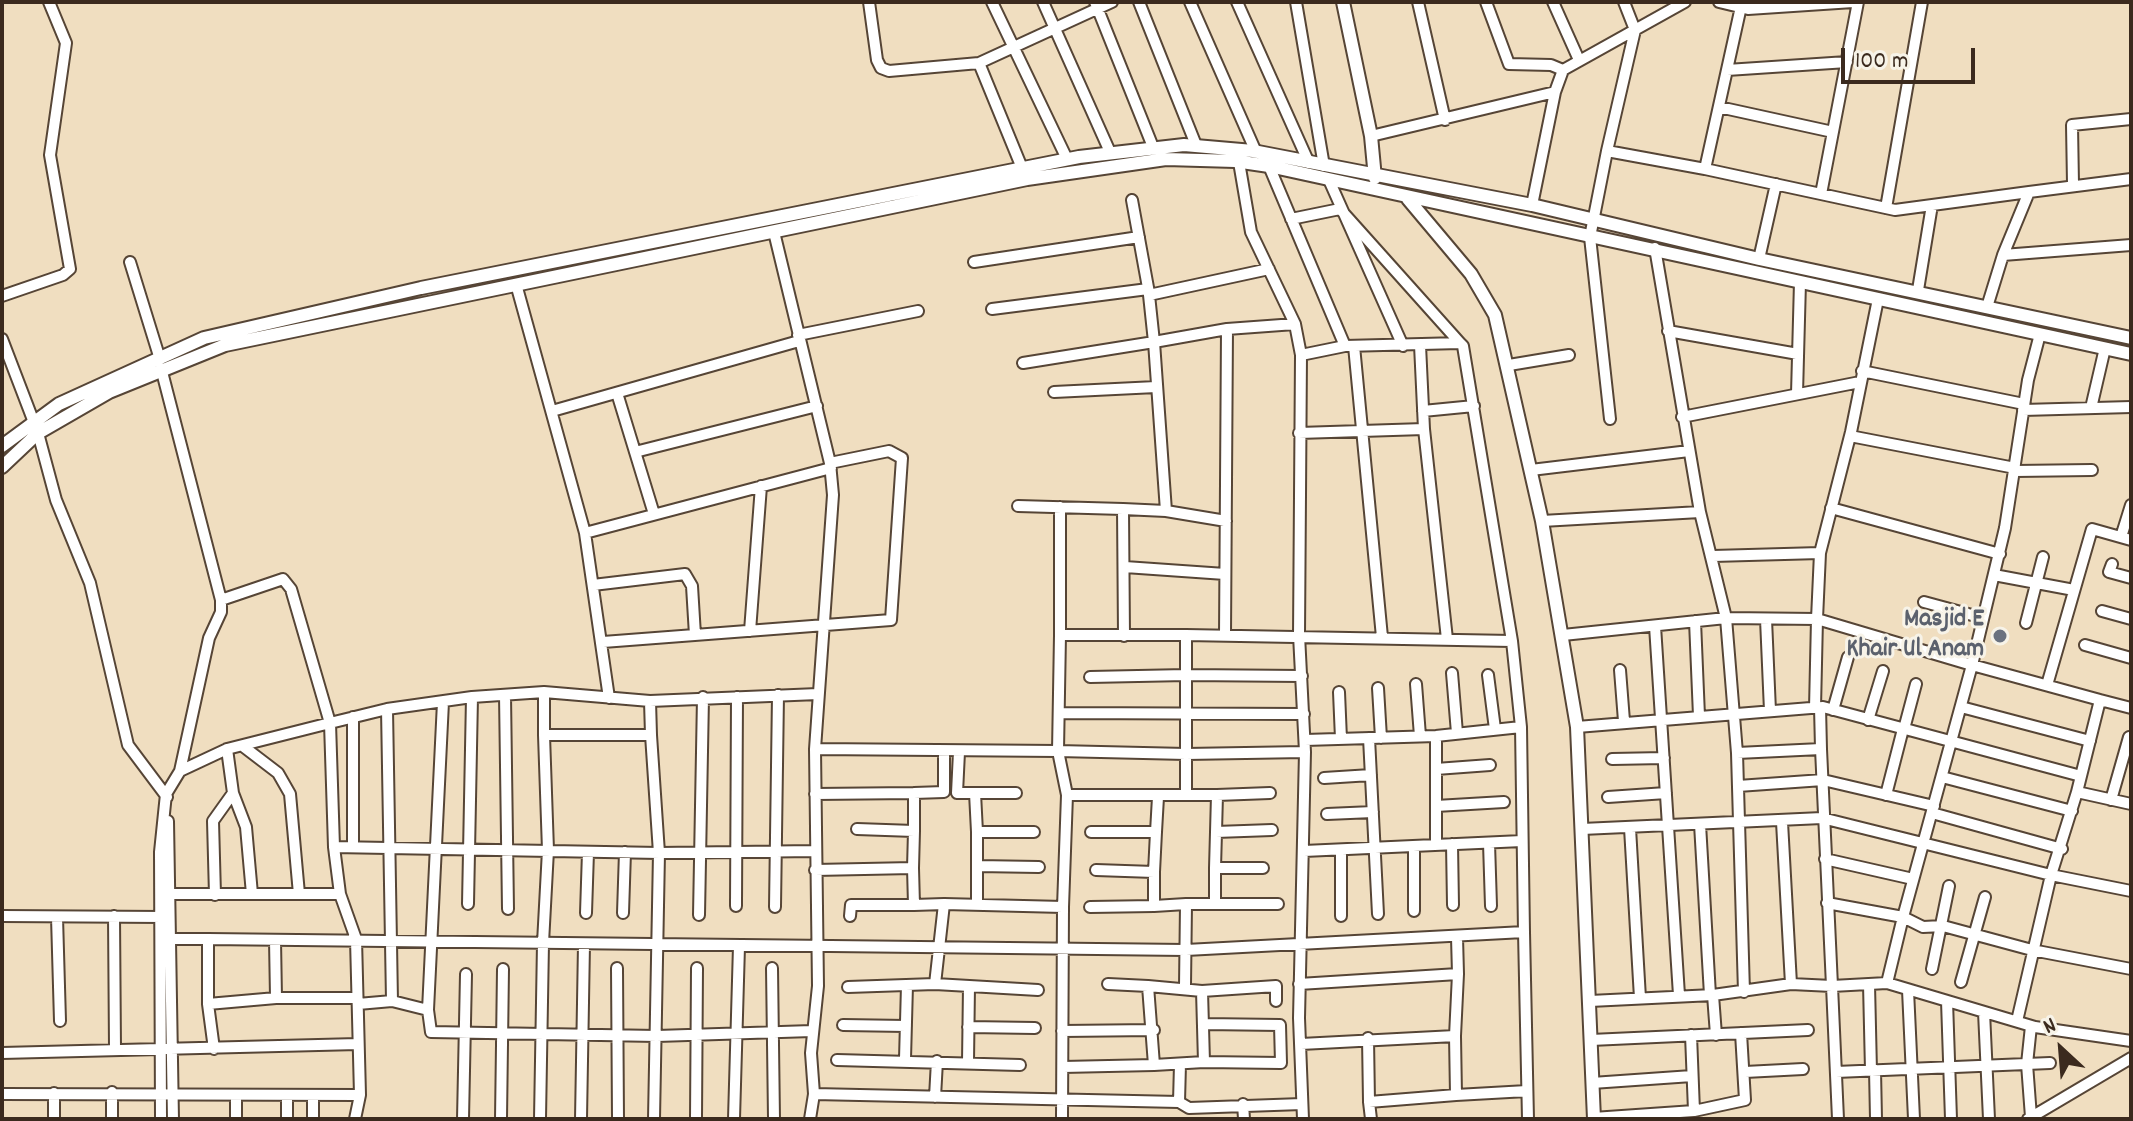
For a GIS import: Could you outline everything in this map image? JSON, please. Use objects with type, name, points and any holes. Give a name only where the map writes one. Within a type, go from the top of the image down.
[{"type":"street","points":[[2,296],[63,275],[70,269],[50,155],[66,43],[49,2]]},
{"type":"street","points":[[869,2],[877,60],[881,68],[889,71],[979,63],[1096,5],[1112,2]]},
{"type":"street","points":[[992,2],[1067,159]]},
{"type":"street","points":[[1043,2],[1110,152]]},
{"type":"street","points":[[1139,2],[1196,145]]},
{"type":"street","points":[[1190,2],[1256,152]]},
{"type":"street","points":[[1237,2],[1309,163]]},
{"type":"street","points":[[1296,2],[1324,166]]},
{"type":"street","points":[[1343,2],[1371,136],[1374,192]]},
{"type":"street","points":[[1418,2],[1445,120]]},
{"type":"street","points":[[1486,2],[1509,64],[1551,65],[1563,70]]},
{"type":"street","points":[[1553,2],[1579,60]]},
{"type":"street","points":[[1610,419],[1590,237],[1635,30],[1624,2]]},
{"type":"street","points":[[1532,205],[1555,92],[1563,70],[1685,2]]},
{"type":"street","points":[[1719,2],[1742,5],[1856,2],[1821,194]]},
{"type":"street","points":[[1886,208],[1922,2]]},
{"type":"street","points":[[1096,5],[1153,147]]},
{"type":"street","points":[[1705,169],[1742,5]]},
{"type":"street","points":[[1727,70],[1847,62]]},
{"type":"street","points":[[979,63],[1022,168]]},
{"type":"street","points":[[1371,136],[1555,92]]},
{"type":"street","points":[[1719,107],[1833,132]]},
{"type":"street","points":[[2073,184],[2072,125],[2131,119]]},
{"type":"street","points":[[2,467],[59,404],[160,362],[204,338],[421,288],[1067,159],[1153,147],[1196,145],[1256,152],[1375,178],[1532,205],[1759,259],[1918,290],[2131,338]]},
{"type":"street","points":[[1607,151],[1886,208],[1932,205],[2073,184],[2131,179]]},
{"type":"street","points":[[160,362],[225,345],[1012,182],[1135,162],[1239,162],[1269,166],[1374,192],[1655,248],[2131,354]]},
{"type":"street","points":[[1239,162],[1251,232],[1295,324],[1301,355],[1299,635],[1305,746],[1299,984],[1303,1119]]},
{"type":"street","points":[[1269,166],[1350,346],[1363,431],[1366,501],[1382,637]]},
{"type":"street","points":[[1329,180],[1403,346]]},
{"type":"street","points":[[1759,259],[1776,184]]},
{"type":"street","points":[[1987,307],[2003,255],[2029,192]]},
{"type":"street","points":[[1408,199],[1440,236],[1491,306],[1501,330],[1542,521],[1577,727],[1594,1119],[1694,1111],[1745,1100],[1741,1033]]},
{"type":"street","points":[[1132,200],[1149,292],[1166,511]]},
{"type":"street","points":[[1918,290],[1932,205]]},
{"type":"street","points":[[1440,236],[1440,219],[1449,208]]},
{"type":"street","points":[[1291,219],[1340,209]]},
{"type":"street","points":[[1340,209],[1460,343],[1474,406],[1512,641],[1521,727],[1528,1119]]},
{"type":"street","points":[[774,232],[817,406],[833,495],[815,749],[814,851],[818,948],[812,1031],[814,1094],[810,1119]]},
{"type":"street","points":[[974,262],[1139,237]]},
{"type":"street","points":[[2003,255],[2131,245]]},
{"type":"street","points":[[1655,248],[1700,512],[1726,618],[1737,753],[1744,992]]},
{"type":"street","points":[[130,262],[160,362],[221,600],[221,612],[209,638],[180,771],[166,794],[160,852],[165,917],[166,1094],[161,1119]]},
{"type":"street","points":[[992,309],[1149,292],[1269,269]]},
{"type":"street","points":[[1797,394],[1800,282]]},
{"type":"street","points":[[516,284],[585,533],[609,698]]},
{"type":"street","points":[[1838,1119],[1817,708],[1820,553],[1850,436],[1878,299]]},
{"type":"street","points":[[552,411],[799,338],[918,311]]},
{"type":"street","points":[[1023,363],[1227,329],[1295,324]]},
{"type":"street","points":[[1225,635],[1227,329]]},
{"type":"street","points":[[1668,331],[1798,354]]},
{"type":"street","points":[[1887,983],[1921,842],[1933,810],[2000,554],[2024,407],[2040,334]]},
{"type":"street","points":[[2,339],[35,427],[54,493],[90,583],[128,745],[166,794],[171,894],[165,917],[170,939],[165,1048]]},
{"type":"street","points":[[1301,355],[1350,346],[1460,343]]},
{"type":"street","points":[[1420,345],[1424,429],[1447,639]]},
{"type":"street","points":[[2091,408],[2105,348]]},
{"type":"street","points":[[1509,365],[1569,355]]},
{"type":"street","points":[[1682,417],[1797,394],[1861,377],[2024,407],[2131,407]]},
{"type":"street","points":[[1054,392],[1156,387]]},
{"type":"street","points":[[617,393],[654,514]]},
{"type":"street","points":[[635,452],[817,406]]},
{"type":"street","points":[[1423,411],[1474,406]]},
{"type":"street","points":[[2,446],[35,427]]},
{"type":"street","points":[[1299,433],[1424,429]]},
{"type":"street","points":[[1850,436],[2015,469],[2092,470]]},
{"type":"street","points":[[585,533],[889,451],[896,452],[903,461],[892,619],[603,642]]},
{"type":"street","points":[[1531,470],[1689,451]]},
{"type":"street","points":[[750,631],[761,486]]},
{"type":"street","points":[[2047,685],[2092,529],[2126,538],[2131,505]]},
{"type":"street","points":[[1018,506],[1166,511],[1226,521]]},
{"type":"street","points":[[1060,507],[1058,751],[1067,795],[1061,948],[1062,1119]]},
{"type":"street","points":[[1831,508],[2000,554]]},
{"type":"street","points":[[1123,509],[1124,636]]},
{"type":"street","points":[[1542,521],[1700,512]]},
{"type":"street","points":[[1713,556],[1820,553]]},
{"type":"street","points":[[2026,623],[2043,557]]},
{"type":"street","points":[[2112,564],[2109,572],[2131,578]]},
{"type":"street","points":[[1125,567],[1225,574]]},
{"type":"street","points":[[593,585],[685,574],[692,586],[695,635]]},
{"type":"street","points":[[1994,575],[2074,590]]},
{"type":"street","points":[[221,600],[283,579],[288,582],[330,723],[334,847],[340,894],[356,939],[360,1095],[355,1119]]},
{"type":"street","points":[[1924,602],[1983,618]]},
{"type":"street","points":[[2102,611],[2131,619]]},
{"type":"street","points":[[1563,635],[1726,618],[1817,619],[2131,708]]},
{"type":"street","points":[[1766,619],[1770,711]]},
{"type":"street","points":[[1695,621],[1699,716]]},
{"type":"street","points":[[1655,626],[1679,995]]},
{"type":"street","points":[[1060,635],[1299,635],[1512,641]]},
{"type":"street","points":[[1186,635],[1186,795]]},
{"type":"street","points":[[2085,645],[2131,658]]},
{"type":"street","points":[[1833,710],[1848,657]]},
{"type":"street","points":[[1620,670],[1624,721]]},
{"type":"street","points":[[1868,720],[1883,671]]},
{"type":"street","points":[[1452,673],[1457,733]]},
{"type":"street","points":[[1488,675],[1495,729]]},
{"type":"street","points":[[1090,677],[1302,676]]},
{"type":"street","points":[[1416,684],[1420,736]]},
{"type":"street","points":[[1886,795],[1916,684]]},
{"type":"street","points":[[1378,688],[1371,775],[1378,914]]},
{"type":"street","points":[[180,771],[227,749],[353,717],[472,697],[544,692],[650,701],[818,694]]},
{"type":"street","points":[[540,1119],[548,850],[544,692]]},
{"type":"street","points":[[1339,692],[1341,739]]},
{"type":"street","points":[[505,695],[508,909]]},
{"type":"street","points":[[775,907],[778,695]]},
{"type":"street","points":[[468,904],[472,851],[472,697]]},
{"type":"street","points":[[699,915],[703,697]]},
{"type":"street","points":[[736,906],[737,697]]},
{"type":"street","points":[[2017,1021],[2051,875],[2062,849],[2100,700]]},
{"type":"street","points":[[650,701],[659,853],[654,1119]]},
{"type":"street","points":[[443,702],[434,850],[429,1031],[617,1036],[812,1031]]},
{"type":"street","points":[[1961,707],[2090,741]]},
{"type":"street","points":[[1577,727],[1817,708],[2081,776]]},
{"type":"street","points":[[387,709],[392,1001]]},
{"type":"street","points":[[1060,713],[1304,714]]},
{"type":"street","points":[[353,717],[353,846]]},
{"type":"street","points":[[815,749],[1186,754],[1305,746],[1341,739],[1436,736],[1521,727]]},
{"type":"street","points":[[544,735],[651,735]]},
{"type":"street","points":[[1436,736],[1436,845]]},
{"type":"street","points":[[2111,800],[2129,737]]},
{"type":"street","points":[[244,747],[278,773],[290,794],[299,894]]},
{"type":"street","points":[[227,749],[233,793],[246,823],[252,894]]},
{"type":"street","points":[[1737,753],[1821,749]]},
{"type":"street","points":[[815,794],[944,792],[944,751]]},
{"type":"street","points":[[959,752],[957,793],[1016,793]]},
{"type":"street","points":[[1612,759],[1664,758]]},
{"type":"street","points":[[1436,769],[1490,765]]},
{"type":"street","points":[[1324,778],[1371,775]]},
{"type":"street","points":[[1942,777],[2072,811]]},
{"type":"street","points":[[1738,786],[1823,780],[1886,795],[2062,849]]},
{"type":"street","points":[[2077,792],[2131,804]]},
{"type":"street","points":[[215,895],[213,821],[233,793]]},
{"type":"street","points":[[914,793],[914,905]]},
{"type":"street","points":[[975,793],[977,905]]},
{"type":"street","points":[[1067,795],[1158,797],[1270,793]]},
{"type":"street","points":[[1608,797],[1666,793]]},
{"type":"street","points":[[1215,904],[1217,795]]},
{"type":"street","points":[[1154,906],[1158,797]]},
{"type":"street","points":[[1436,806],[1504,802]]},
{"type":"street","points":[[1327,814],[1373,812]]},
{"type":"street","points":[[1582,829],[1822,818],[2051,875],[2131,891]]},
{"type":"street","points":[[1782,822],[1791,984]]},
{"type":"street","points":[[1700,824],[1716,1035]]},
{"type":"street","points":[[1630,828],[1640,998]]},
{"type":"street","points":[[857,829],[914,831]]},
{"type":"street","points":[[1216,832],[1272,830]]},
{"type":"street","points":[[977,832],[1034,832]]},
{"type":"street","points":[[1091,832],[1156,832]]},
{"type":"street","points":[[1304,851],[1522,841]]},
{"type":"street","points":[[1489,843],[1491,906]]},
{"type":"street","points":[[1452,844],[1453,905]]},
{"type":"street","points":[[334,847],[659,853],[814,851]]},
{"type":"street","points":[[1414,847],[1414,911]]},
{"type":"street","points":[[1341,851],[1341,916]]},
{"type":"street","points":[[586,913],[588,852]]},
{"type":"street","points":[[623,913],[625,852]]},
{"type":"street","points":[[1825,859],[1913,879]]},
{"type":"street","points":[[977,866],[1039,867]]},
{"type":"street","points":[[815,870],[913,868]]},
{"type":"street","points":[[1215,868],[1263,868]]},
{"type":"street","points":[[1096,870],[1154,872]]},
{"type":"street","points":[[1932,969],[1949,886]]},
{"type":"street","points":[[171,894],[340,894]]},
{"type":"street","points":[[1961,982],[1985,897]]},
{"type":"street","points":[[1827,903],[1903,917],[1923,927],[1943,926],[2032,950],[2131,969]]},
{"type":"street","points":[[935,984],[944,904]]},
{"type":"street","points":[[1185,986],[1186,904]]},
{"type":"street","points":[[1090,907],[1278,904]]},
{"type":"street","points":[[850,916],[851,905],[1063,907]]},
{"type":"street","points":[[2,916],[165,917]]},
{"type":"street","points":[[114,916],[115,1049]]},
{"type":"street","points":[[57,917],[60,1021]]},
{"type":"street","points":[[170,939],[356,939],[658,947],[939,946],[1186,950],[1524,932]]},
{"type":"street","points":[[1456,1095],[1457,937]]},
{"type":"street","points":[[208,939],[208,1004],[214,1049]]},
{"type":"street","points":[[275,940],[276,998]]},
{"type":"street","points":[[581,1119],[584,944]]},
{"type":"street","points":[[734,1119],[739,946]]},
{"type":"street","points":[[617,968],[618,1119]]},
{"type":"street","points":[[696,1119],[697,968]]},
{"type":"street","points":[[772,968],[774,1119]]},
{"type":"street","points":[[501,1119],[503,969]]},
{"type":"street","points":[[463,1119],[466,974]]},
{"type":"street","points":[[1299,984],[1458,974]]},
{"type":"street","points":[[1590,1001],[1712,995],[1791,984],[1832,986],[1887,983],[2031,1026],[2131,1041]]},
{"type":"street","points":[[848,987],[935,984],[1038,990]]},
{"type":"street","points":[[1108,984],[1185,986],[1202,991],[1276,986],[1276,1001]]},
{"type":"street","points":[[1869,984],[1876,1119]]},
{"type":"street","points":[[905,1059],[907,985]]},
{"type":"street","points":[[968,1062],[969,986]]},
{"type":"street","points":[[1148,986],[1154,1030],[1154,1065]]},
{"type":"street","points":[[1908,990],[1914,1119]]},
{"type":"street","points":[[1202,991],[1204,1062]]},
{"type":"street","points":[[208,1004],[276,998],[392,1001],[428,1010]]},
{"type":"street","points":[[1947,1001],[1951,1119]]},
{"type":"street","points":[[1984,1012],[1989,1119]]},
{"type":"street","points":[[1063,1067],[1204,1062],[1281,1063],[1280,1025],[1204,1024]]},
{"type":"street","points":[[843,1025],[906,1026]]},
{"type":"street","points":[[2031,1026],[2027,1064],[2029,1118],[2131,1058]]},
{"type":"street","points":[[968,1027],[1035,1028]]},
{"type":"street","points":[[1062,1031],[1154,1030]]},
{"type":"street","points":[[1591,1040],[1808,1030]]},
{"type":"street","points":[[1691,1035],[1694,1111]]},
{"type":"street","points":[[1301,1044],[1368,1038],[1455,1036]]},
{"type":"street","points":[[1368,1038],[1371,1119]]},
{"type":"street","points":[[2,1053],[358,1044]]},
{"type":"street","points":[[837,1060],[905,1059],[1020,1065]]},
{"type":"street","points":[[935,1097],[937,1061]]},
{"type":"street","points":[[1836,1072],[2050,1063]]},
{"type":"street","points":[[1180,1064],[1186,1110]]},
{"type":"street","points":[[1745,1072],[1803,1069]]},
{"type":"street","points":[[1592,1083],[1692,1076]]},
{"type":"street","points":[[1369,1102],[1527,1091]]},
{"type":"street","points":[[112,1092],[112,1119]]},
{"type":"street","points":[[54,1093],[54,1119]]},
{"type":"street","points":[[2,1094],[360,1095]]},
{"type":"street","points":[[166,1094],[173,1119]]},
{"type":"street","points":[[814,1094],[1062,1101],[1186,1110],[1243,1104],[1302,1104]]},
{"type":"street","points":[[236,1095],[236,1119]]},
{"type":"street","points":[[287,1096],[287,1119]]},
{"type":"street","points":[[313,1096],[313,1119]]},
{"type":"street","points":[[1243,1104],[1244,1119]]},
{"type":"place","name":"Masjid E Khair Ul Anam","points":[[2000,636]]}]
